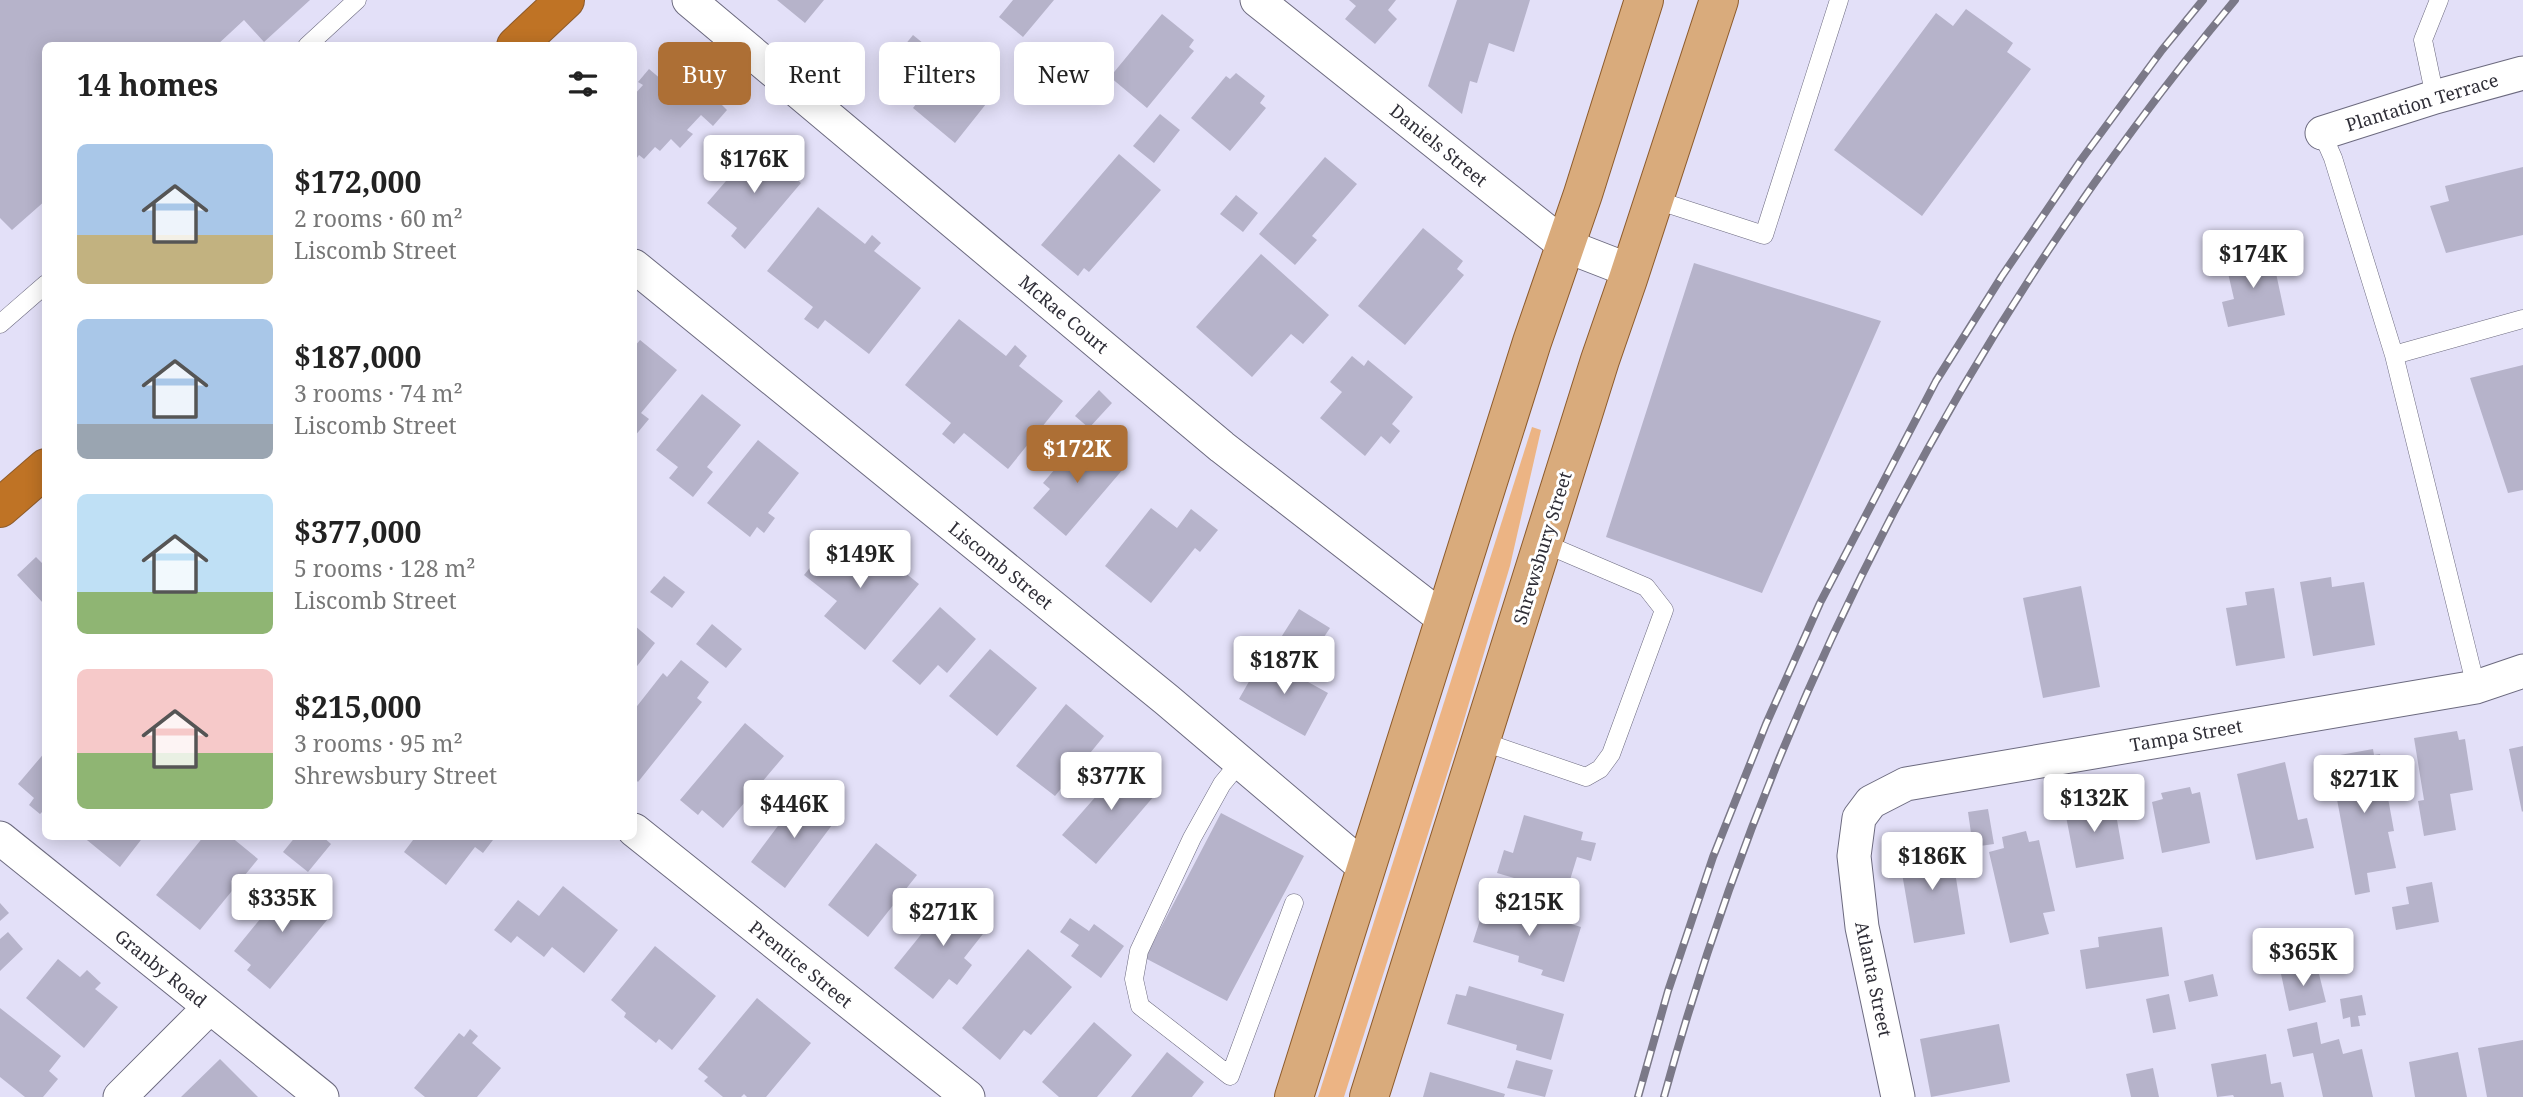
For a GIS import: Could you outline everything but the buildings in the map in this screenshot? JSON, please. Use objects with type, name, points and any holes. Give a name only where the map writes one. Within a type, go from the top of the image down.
[{"type":"highway","points":[[520,42],[565,0]]},
{"type":"highway","points":[[0,508],[42,471]]},
{"type":"main road","points":[[1294,1097],[1644,0]]},
{"type":"main road","name":"Shrewsbury Street","points":[[1369,1097],[1600,360],[1719,0]]},
{"type":"street","name":"McRae Court","points":[[689,0],[1222,447],[1445,620]]},
{"type":"street","name":"Daniels Street","points":[[1257,0],[1564,245],[1631,271]]},
{"type":"street","name":"Plantation Terrace","points":[[2322,133],[2435,97],[2523,73]]},
{"type":"street","name":"Liscomb Street","points":[[637,268],[1240,762],[1365,868]]},
{"type":"street","name":"Tampa Street","points":[[1859,818],[1871,802],[1906,784],[2476,687],[2523,671]]},
{"type":"street","name":"Atlanta Street","points":[[1859,818],[1854,856],[1862,927],[1898,1097]]},
{"type":"street","name":"Prentice Street","points":[[637,832],[968,1097]]},
{"type":"street","name":"Granby Road","points":[[0,838],[322,1097]]},
{"type":"street","points":[[120,1097],[210,1007]]},
{"type":"lane","points":[[311,42],[357,0]]},
{"type":"lane","points":[[1653,199],[1764,235],[1839,0]]},
{"type":"lane","points":[[2435,97],[2423,40],[2439,0]]},
{"type":"lane","points":[[2322,133],[2333,158],[2394,355],[2476,687]]},
{"type":"lane","points":[[0,324],[42,287]]},
{"type":"lane","points":[[2394,355],[2523,319]]},
{"type":"lane","points":[[1481,741],[1586,777],[1600,769],[1611,754],[1664,610],[1646,587],[1543,543]]},
{"type":"lane","points":[[1240,762],[1222,784],[1192,838],[1139,951],[1134,979],[1140,1006],[1230,1076],[1294,903]]},
{"type":"shaded area","points":[[1532,427],[1541,430],[1510,566],[1458,740],[1344,1097],[1318,1097]]},
{"type":"railway","points":[[1638,1097],[1668,991],[1713,857],[1766,724],[1820,603],[1936,381],[2002,276],[2081,160],[2162,50],[2203,0]]},
{"type":"railway","points":[[1664,1097],[1709,948],[1762,801],[1823,658],[1891,518],[1966,382],[2049,250],[2138,123],[2235,0]]}]
